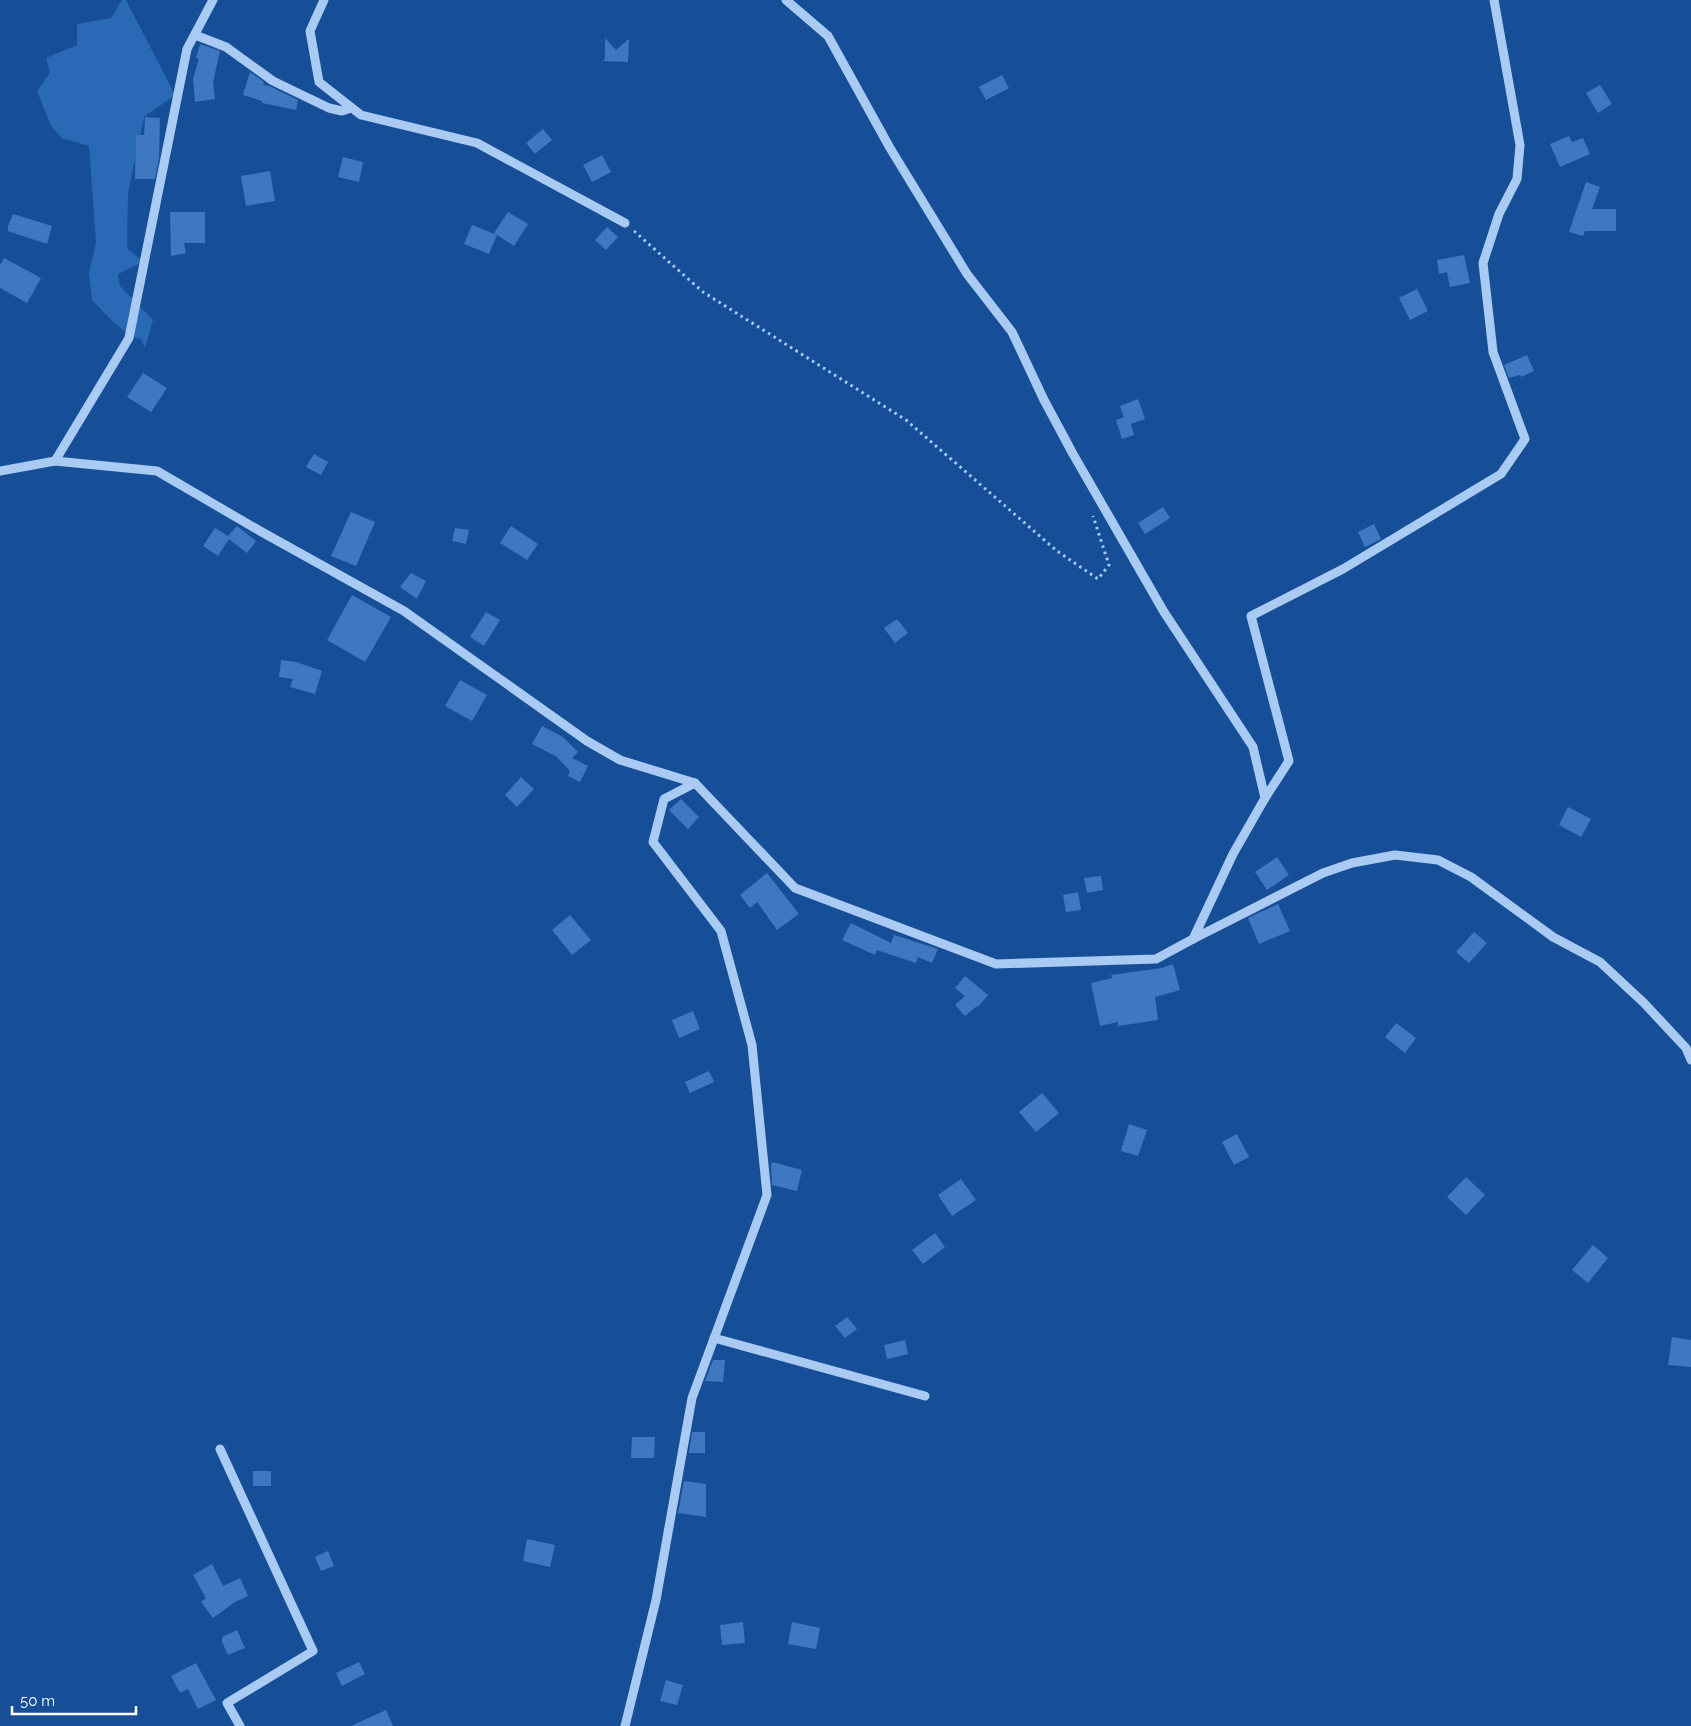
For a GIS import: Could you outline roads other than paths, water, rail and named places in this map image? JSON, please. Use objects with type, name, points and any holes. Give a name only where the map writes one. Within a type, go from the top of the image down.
[{"type":"street","points":[[55,461],[129,338],[187,49],[213,0]]},
{"type":"street","points":[[324,0],[310,32],[319,82],[360,115],[477,143],[626,224]]},
{"type":"street","points":[[786,0],[828,36],[890,148],[967,274],[1012,332],[1068,446],[1149,587],[1253,747],[1265,798]]},
{"type":"street","points":[[1193,939],[1233,854],[1289,761],[1251,616],[1343,569],[1501,474],[1525,439],[1493,352],[1483,263],[1499,214],[1517,179],[1520,145],[1494,0]]},
{"type":"street","points":[[195,35],[226,47],[273,81],[329,108],[342,111],[351,108]]},
{"type":"street","points":[[0,471],[55,461],[157,471],[404,611],[587,741],[620,760],[695,783],[796,888],[996,964],[1156,959],[1323,873],[1352,863],[1395,855],[1438,860],[1471,876],[1553,937],[1600,962],[1644,1003],[1686,1048],[1691,1060]]},
{"type":"street","points":[[625,1726],[656,1600],[692,1398],[767,1195],[752,1045],[721,931],[653,842],[664,799],[695,783]]},
{"type":"street","points":[[714,1338],[925,1396]]},
{"type":"street","points":[[220,1449],[313,1651],[227,1703],[240,1726]]}]
